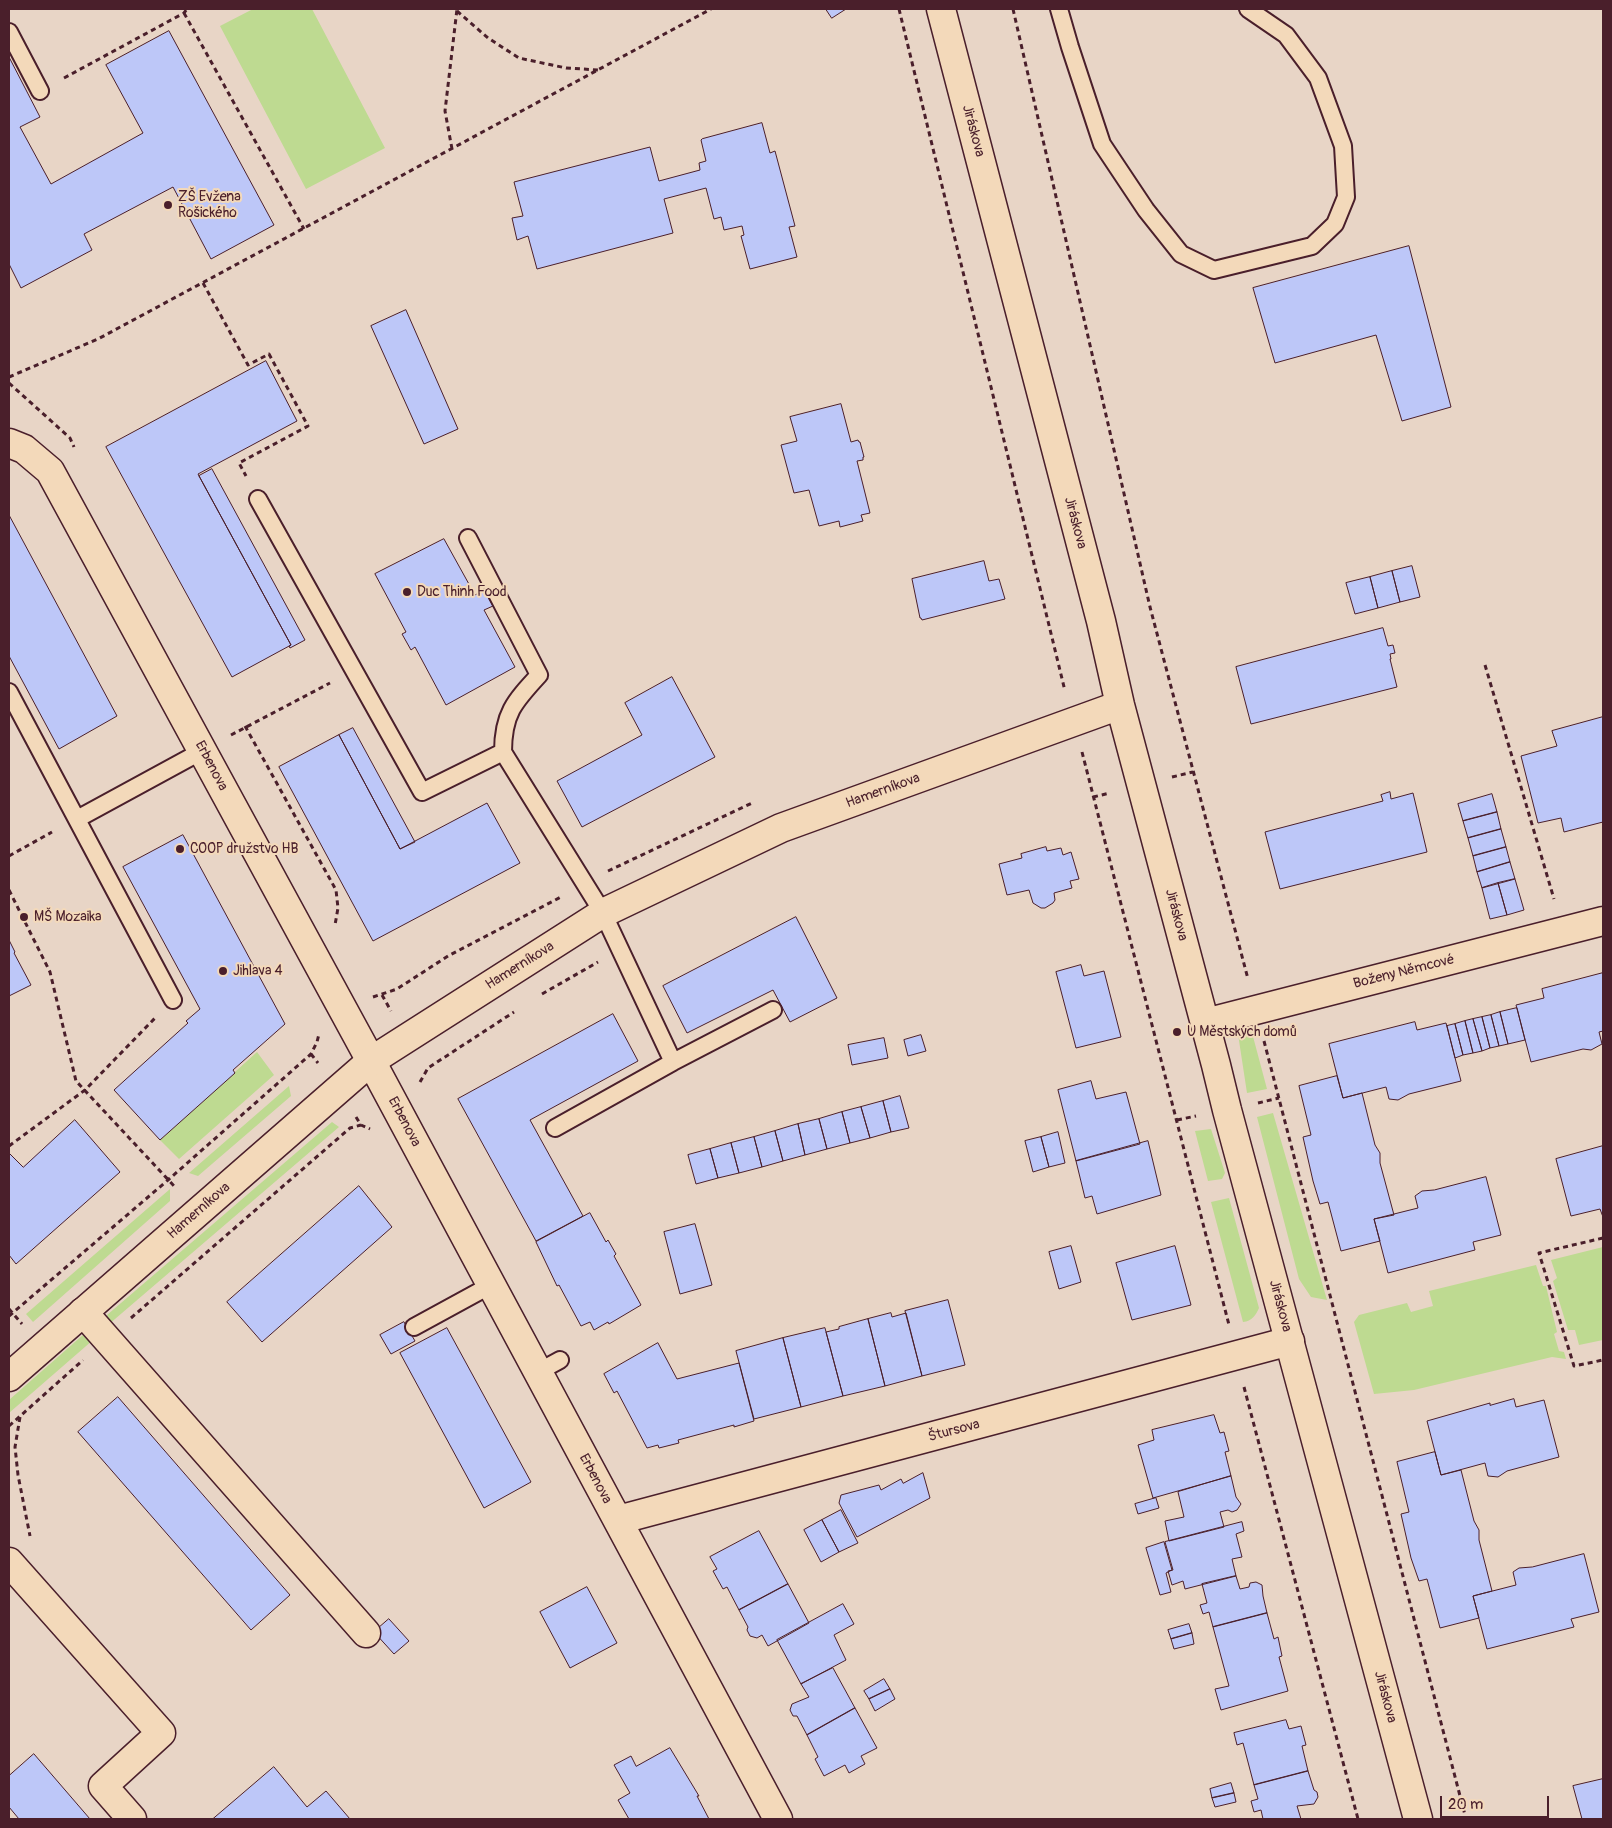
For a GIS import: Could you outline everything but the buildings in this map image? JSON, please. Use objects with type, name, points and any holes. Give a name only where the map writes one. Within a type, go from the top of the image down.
[{"type":"street","name":"Jiráskova","points":[[941,9],[1101,621],[1120,705],[1418,1819]]},
{"type":"street","name":"Erbenova","points":[[9,443],[24,449],[50,471],[491,1285],[549,1366],[618,1520],[778,1819]]},
{"type":"street","name":"Hamerníkova","points":[[9,1377],[371,1061],[603,913],[781,828],[1120,705]]},
{"type":"street","name":"Boženy Němcové","points":[[1205,1023],[1603,921]]},
{"type":"street","points":[[83,1312],[366,1633]]},
{"type":"street","name":"Štursova","points":[[618,1520],[1290,1341]]},
{"type":"street","points":[[9,1562],[161,1733],[103,1786],[132,1819]]},
{"type":"lane","points":[[1059,9],[1102,144],[1146,210],[1181,254],[1214,270],[1312,246],[1335,224],[1346,197],[1343,146],[1318,78],[1286,35],[1248,9]]},
{"type":"lane","points":[[9,32],[40,91]]},
{"type":"lane","points":[[258,498],[422,792],[504,752]]},
{"type":"lane","points":[[468,538],[539,675],[518,699],[510,712],[503,733],[504,752],[603,913],[672,1062]]},
{"type":"lane","points":[[9,692],[173,1000]]},
{"type":"lane","points":[[78,819],[202,751]]},
{"type":"lane","points":[[556,1128],[672,1062],[773,1010]]},
{"type":"lane","points":[[414,1327],[491,1285]]},
{"type":"path","points":[[84,67],[184,13],[187,9]]},
{"type":"path","points":[[9,377],[98,339],[711,9]]},
{"type":"path","points":[[899,9],[1074,722],[1229,1326]]},
{"type":"path","points":[[1013,9],[1150,607],[1466,1819]]},
{"type":"path","points":[[457,10],[488,38],[519,58],[566,68],[599,70]]},
{"type":"path","points":[[452,149],[445,111],[457,10]]},
{"type":"path","points":[[184,13],[304,229]]},
{"type":"path","points":[[203,283],[248,365],[269,354],[308,426],[239,463],[258,498]]},
{"type":"path","points":[[9,383],[50,419]]},
{"type":"path","points":[[1485,665],[1563,931]]},
{"type":"path","points":[[233,734],[326,685]]},
{"type":"path","points":[[245,726],[336,890],[338,908],[335,928]]},
{"type":"path","points":[[9,856],[78,819]]},
{"type":"path","points":[[9,890],[50,972],[76,1081],[198,1212]]},
{"type":"path","points":[[538,996],[620,950]]},
{"type":"path","points":[[368,993],[373,997],[397,989],[448,956]]},
{"type":"path","points":[[9,1146],[85,1090],[173,1000]]},
{"type":"path","points":[[428,1068],[515,1011]]},
{"type":"path","points":[[9,1316],[311,1054],[317,1042],[319,1030]]},
{"type":"path","points":[[9,1426],[350,1128],[361,1125]]},
{"type":"path","points":[[1603,1238],[1539,1253],[1574,1366],[1603,1360]]},
{"type":"path","points":[[1236,1355],[1358,1819]]},
{"type":"path","points":[[20,1416],[14,1447],[31,1538]]},
{"type":"green space","points":[[253,9],[312,9],[385,148],[306,189],[220,26]]},
{"type":"green space","points":[[1251,1029],[1267,1089],[1247,1093],[1238,1034]]},
{"type":"green space","points":[[257,1052],[274,1075],[179,1159],[160,1140]]},
{"type":"green space","points":[[289,1086],[291,1096],[198,1176],[189,1173]]},
{"type":"green space","points":[[1273,1113],[1327,1300],[1311,1297],[1299,1279],[1257,1117]]},
{"type":"green space","points":[[332,1122],[339,1127],[108,1325],[107,1315]]},
{"type":"green space","points":[[1211,1129],[1225,1173],[1222,1179],[1208,1181],[1195,1131]]},
{"type":"green space","points":[[170,1189],[170,1201],[33,1322],[26,1314]]},
{"type":"green space","points":[[1229,1198],[1259,1308],[1253,1317],[1243,1322],[1211,1202]]},
{"type":"green space","points":[[1603,1247],[1603,1340],[1579,1345],[1575,1330],[1568,1330],[1553,1281],[1557,1278],[1551,1260]]},
{"type":"green space","points":[[1536,1265],[1543,1286],[1546,1286],[1557,1332],[1554,1334],[1559,1351],[1564,1352],[1566,1359],[1552,1357],[1414,1390],[1374,1394],[1354,1322],[1359,1315],[1407,1303],[1411,1312],[1433,1306],[1429,1291]]},
{"type":"green space","points":[[84,1334],[93,1340],[9,1413],[9,1400]]},
{"type":"place","name":"ZŠ Evžena Rošického","points":[[168,205]]},
{"type":"place","name":"Duc Thinh Food","points":[[407,592]]},
{"type":"place","name":"COOP družstvo HB","points":[[180,849]]},
{"type":"place","name":"MŠ Mozaika","points":[[24,917]]},
{"type":"place","name":"Jihlava 4","points":[[223,971]]},
{"type":"place","name":"U Městských domů","points":[[1177,1032]]}]
